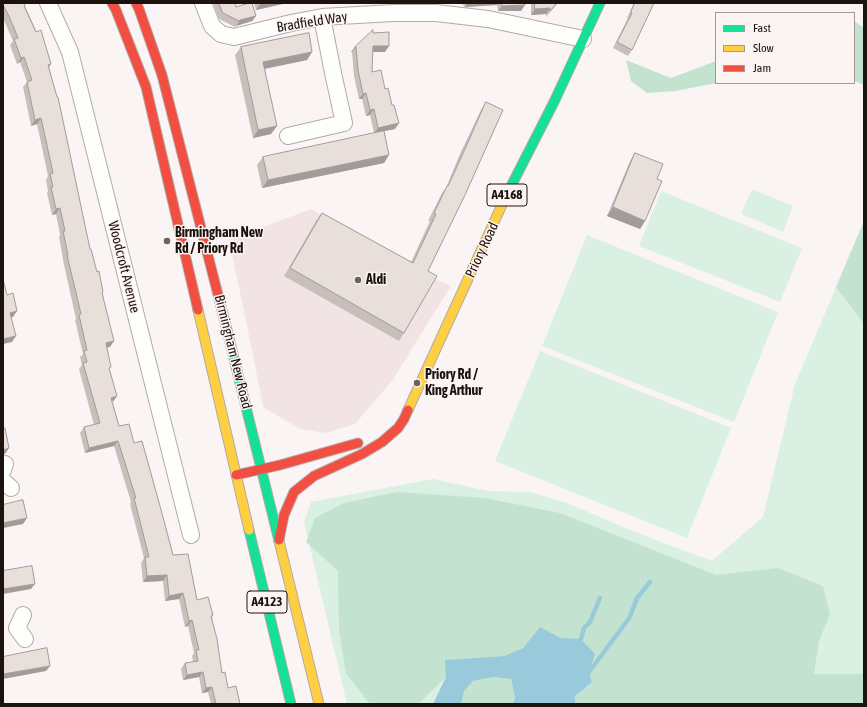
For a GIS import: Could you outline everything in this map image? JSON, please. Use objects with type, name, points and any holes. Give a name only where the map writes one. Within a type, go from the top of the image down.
[{"type":"main road","name":"Birmingham New Road","points":[[112,3],[146,87],[236,475],[292,704]]},
{"type":"main road","name":"Birmingham New Road","points":[[136,3],[162,75],[244,394],[319,704]]},
{"type":"main road","name":"Priory Road","points":[[279,540],[284,515],[294,492],[314,476],[362,454],[382,442],[398,428],[404,419],[503,203],[554,102],[600,3]]},
{"type":"main road","name":"Priory Road","points":[[397,412],[417,390]]},
{"type":"main road","points":[[236,475],[353,445],[364,439]]},
{"type":"street","name":"Woodcroft Avenue","points":[[48,3],[70,52],[191,534]]},
{"type":"street","name":"Bradfield Way","points":[[203,3],[212,26],[221,34],[234,37],[322,17],[393,13],[437,8],[583,39]]},
{"type":"street","points":[[288,136],[344,123],[322,17]]},
{"type":"shaded area","points":[[311,209],[404,266],[451,286],[392,381],[355,424],[326,433],[300,429],[263,407],[229,240]]},
{"type":"green space","points":[[855,22],[864,28],[864,85],[855,81]]},
{"type":"green space","points":[[626,60],[671,78],[715,61],[715,83],[676,91],[647,93],[631,81]]},
{"type":"green space","points":[[752,189],[793,206],[783,232],[741,214]]},
{"type":"green space","points":[[661,191],[802,248],[780,302],[639,246]]},
{"type":"green space","points":[[864,221],[864,704],[347,704],[304,522],[311,502],[433,479],[488,491],[531,492],[567,503],[640,534],[712,561],[763,517],[795,384]]},
{"type":"green space","points":[[864,221],[864,324],[836,287]]},
{"type":"green space","points":[[587,235],[778,312],[734,422],[542,346]]},
{"type":"green space","points":[[540,351],[731,428],[687,538],[495,461]]},
{"type":"green space","points":[[397,492],[485,498],[560,513],[716,575],[778,568],[823,586],[830,614],[819,641],[814,674],[864,674],[864,704],[575,704],[575,696],[592,682],[589,672],[595,654],[581,639],[561,638],[540,627],[523,648],[504,656],[446,660],[446,677],[418,704],[370,704],[346,673],[339,630],[338,571],[306,542],[315,518],[344,503]]},
{"type":"green space","points":[[493,677],[511,679],[515,698],[513,704],[461,704],[463,691],[473,681]]},
{"type":"water","points":[[540,627],[561,638],[581,639],[595,654],[589,672],[592,682],[575,696],[575,704],[513,704],[515,698],[511,679],[493,677],[473,681],[464,691],[461,704],[433,704],[446,677],[445,660],[504,656],[523,648]]},
{"type":"building","points":[[3,3],[24,3],[36,32],[41,30],[51,64],[48,65],[58,97],[90,249],[97,272],[99,271],[102,293],[114,341],[106,343],[111,367],[109,368],[117,396],[111,398],[119,426],[129,424],[134,443],[142,441],[173,555],[188,554],[197,600],[208,597],[213,615],[211,616],[217,639],[222,673],[225,672],[228,688],[236,686],[240,704],[216,704],[212,687],[206,688],[203,672],[187,675],[185,663],[198,661],[196,650],[199,650],[192,620],[189,621],[183,593],[169,596],[167,575],[147,576],[145,557],[149,557],[134,498],[136,498],[118,441],[89,448],[84,427],[100,423],[83,363],[87,362],[84,351],[87,350],[79,315],[81,314],[67,255],[63,231],[65,231],[60,208],[56,209],[51,187],[53,187],[50,174],[53,173],[41,118],[35,120],[27,82],[32,80],[24,57],[21,58],[14,39],[18,38]]},
{"type":"building","points":[[219,3],[235,3],[236,7],[252,3],[256,16],[239,21],[223,13]]},
{"type":"building","points":[[501,3],[525,3],[525,5],[502,6]]},
{"type":"building","points":[[535,3],[557,3],[550,11],[550,8],[535,9]]},
{"type":"building","points":[[635,3],[654,3],[632,50],[617,42],[632,13],[631,12]]},
{"type":"building","points":[[373,30],[373,33],[389,32],[389,46],[373,46],[372,72],[381,70],[385,89],[388,88],[392,105],[394,105],[399,123],[378,128],[374,109],[370,110],[366,93],[363,94],[355,47]]},
{"type":"building","points":[[309,33],[312,52],[263,62],[277,126],[258,130],[241,47]]},
{"type":"building","name":"Aldi","points":[[486,102],[503,110],[465,195],[428,271],[437,276],[404,333],[290,268],[322,213],[413,263],[436,214],[434,213],[448,186]]},
{"type":"building","points":[[384,131],[389,155],[268,180],[263,157]]},
{"type":"building","points":[[635,153],[663,164],[657,179],[662,181],[645,221],[613,207]]},
{"type":"building","points":[[3,279],[7,295],[13,293],[17,311],[10,313],[16,336],[3,339]]},
{"type":"building","points":[[3,428],[5,428],[9,448],[3,450]]},
{"type":"building","points":[[23,500],[27,518],[3,523],[3,505]]},
{"type":"building","points":[[32,566],[35,584],[3,589],[3,571]]},
{"type":"building","points":[[47,648],[50,666],[3,674],[3,657]]},
{"type":"waterway","points":[[589,672],[630,617],[637,598],[650,582]]},
{"type":"waterway","points":[[581,639],[584,628],[590,622],[600,598]]},
{"type":"traffic: fast","points":[[506,196],[554,102],[600,3]]},
{"type":"traffic: fast","points":[[228,334],[279,541]]},
{"type":"traffic: fast","points":[[249,530],[291,704]]},
{"type":"traffic: slow","points":[[408,410],[506,196]]},
{"type":"traffic: slow","points":[[198,310],[249,530]]},
{"type":"traffic: slow","points":[[279,541],[319,704]]},
{"type":"traffic: jam","points":[[112,3],[146,87],[198,310]]},
{"type":"traffic: jam","points":[[136,3],[162,75],[228,334]]},
{"type":"traffic: jam","points":[[279,540],[284,515],[294,492],[314,476],[362,454],[382,442],[398,428],[408,410]]},
{"type":"traffic: jam","points":[[236,475],[280,465],[358,443]]},
{"type":"place","name":"Birmingham New Rd / Priory Rd","points":[[167,241]]},
{"type":"place","name":"Aldi","points":[[358,280]]},
{"type":"place","name":"Priory Rd / King Arthur","points":[[417,383]]}]
